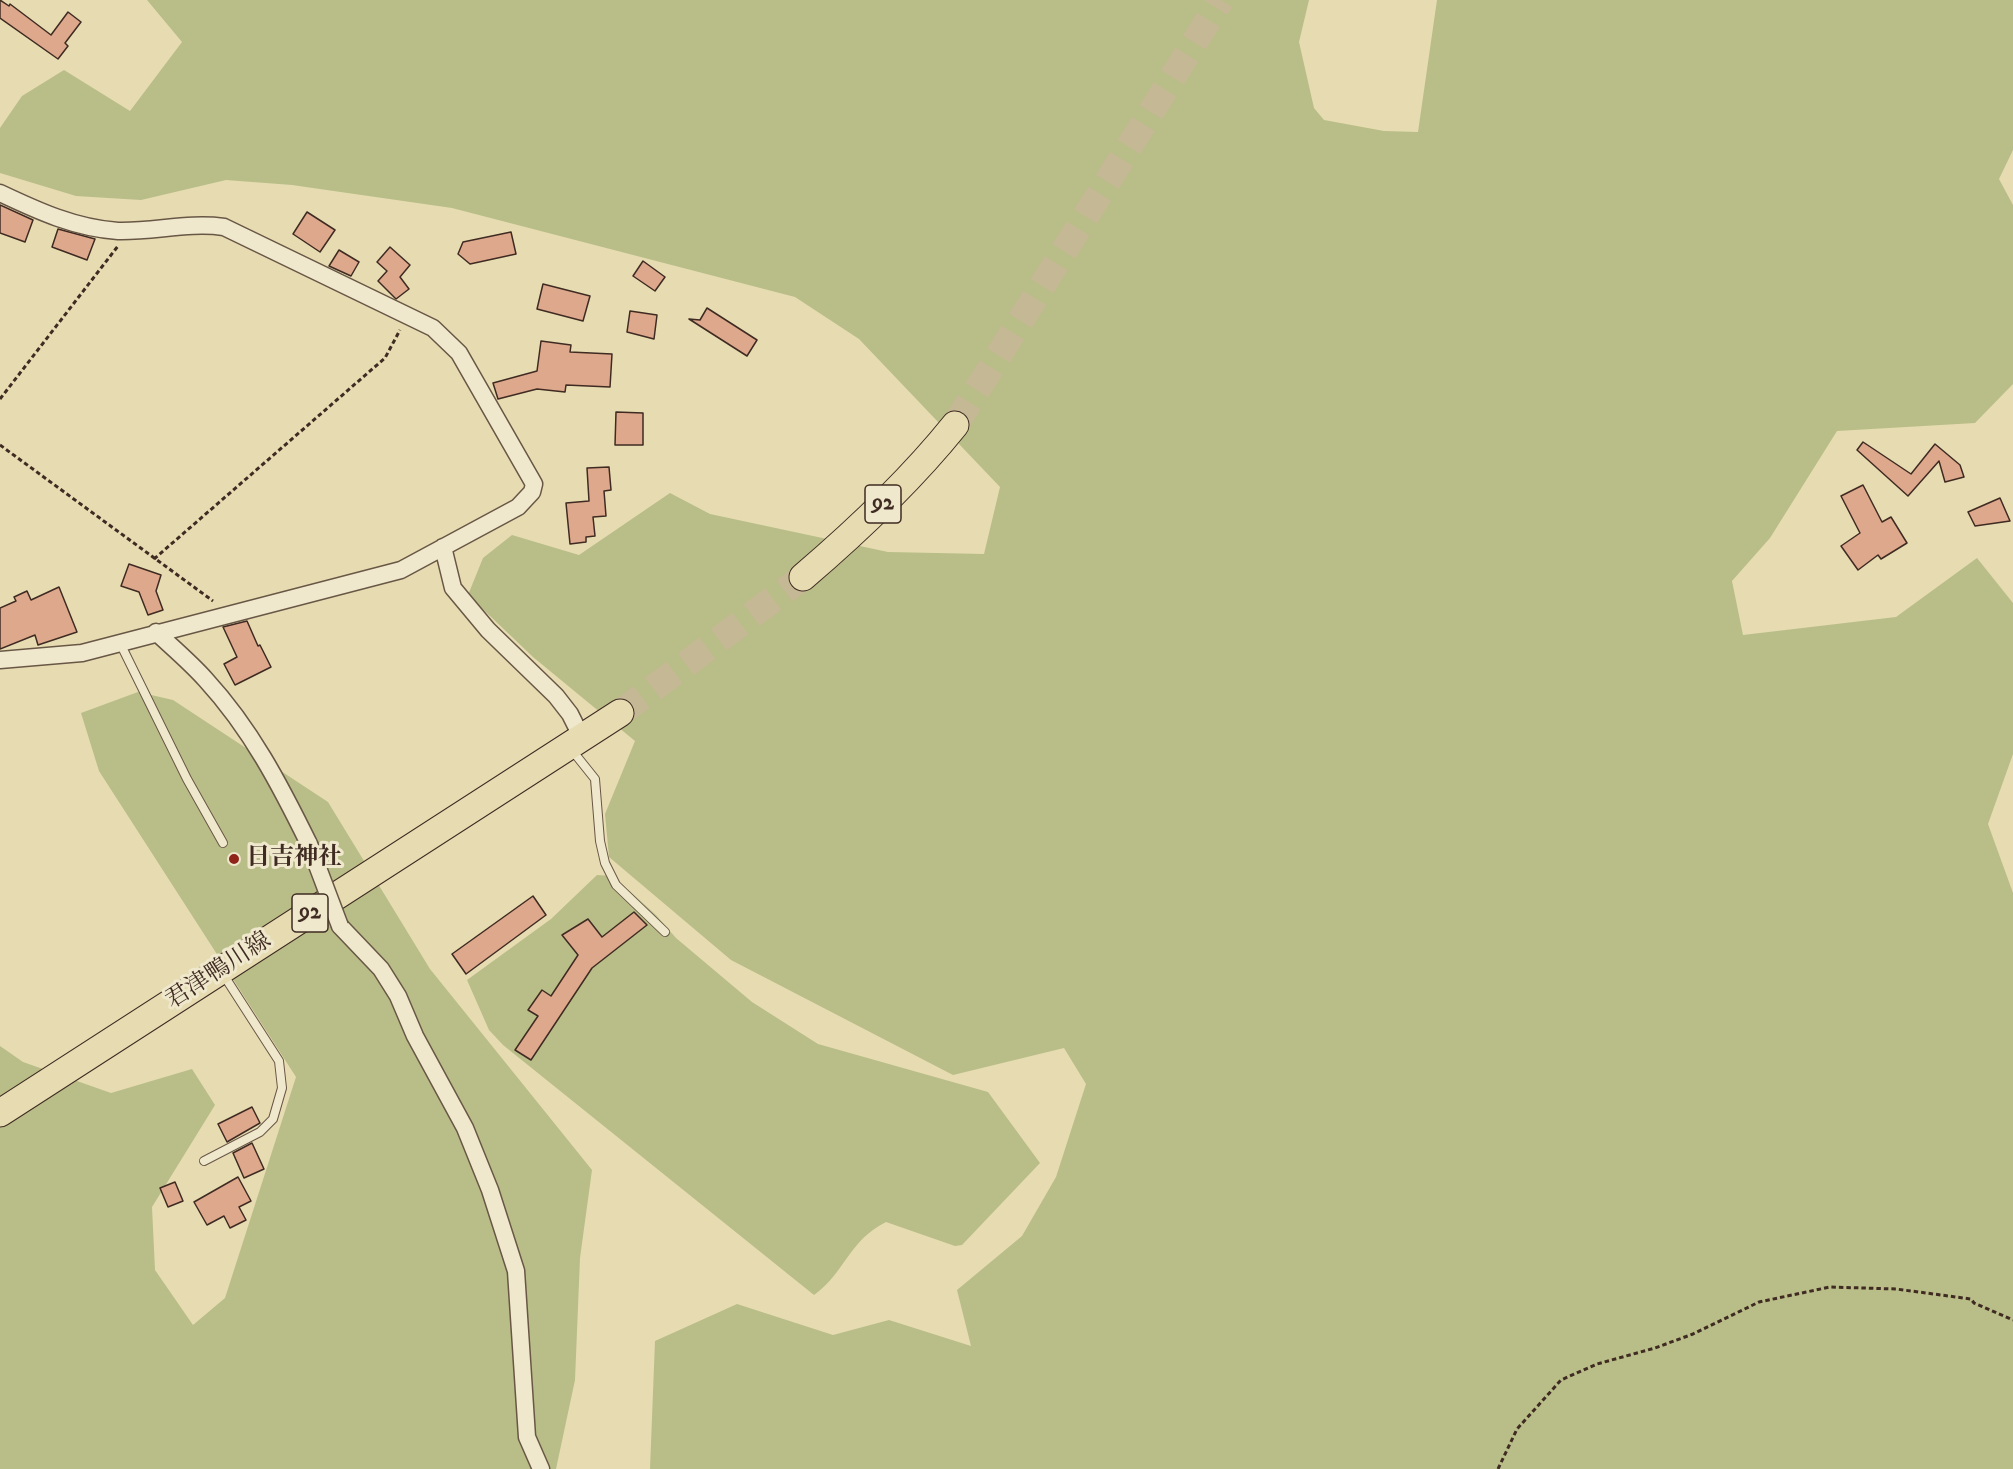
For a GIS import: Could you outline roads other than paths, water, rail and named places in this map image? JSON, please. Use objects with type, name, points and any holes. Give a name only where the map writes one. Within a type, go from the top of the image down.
[{"type":"main road","name":"92","points":[[803,577],[896,492],[956,425]]},
{"type":"main road","name":"君津鴨川線","points":[[0,1113],[620,713]]},
{"type":"street","points":[[0,193],[68,223],[131,230],[200,224],[224,227],[433,328],[459,353],[534,484],[532,492],[518,507],[401,570],[82,653],[0,660]]},
{"type":"street","points":[[443,547],[453,588],[488,630],[556,696],[570,714],[575,742]]},
{"type":"street","points":[[156,632],[207,680],[249,734],[285,793],[309,844],[340,926],[381,969],[398,996],[415,1036],[465,1128],[490,1190],[516,1271],[527,1437],[541,1469]]},
{"type":"lane","points":[[119,642],[187,779],[223,843]]},
{"type":"lane","points":[[575,742],[594,779],[600,841],[605,863],[616,885],[665,932]]},
{"type":"lane","points":[[204,1161],[260,1132],[273,1119],[282,1088],[279,1061],[221,971]]},
{"type":"tunnel","points":[[955,425],[1221,0]]},
{"type":"tunnel","points":[[620,713],[803,577]]},
{"type":"place","name":"日吉神社","points":[[234,859]]}]
